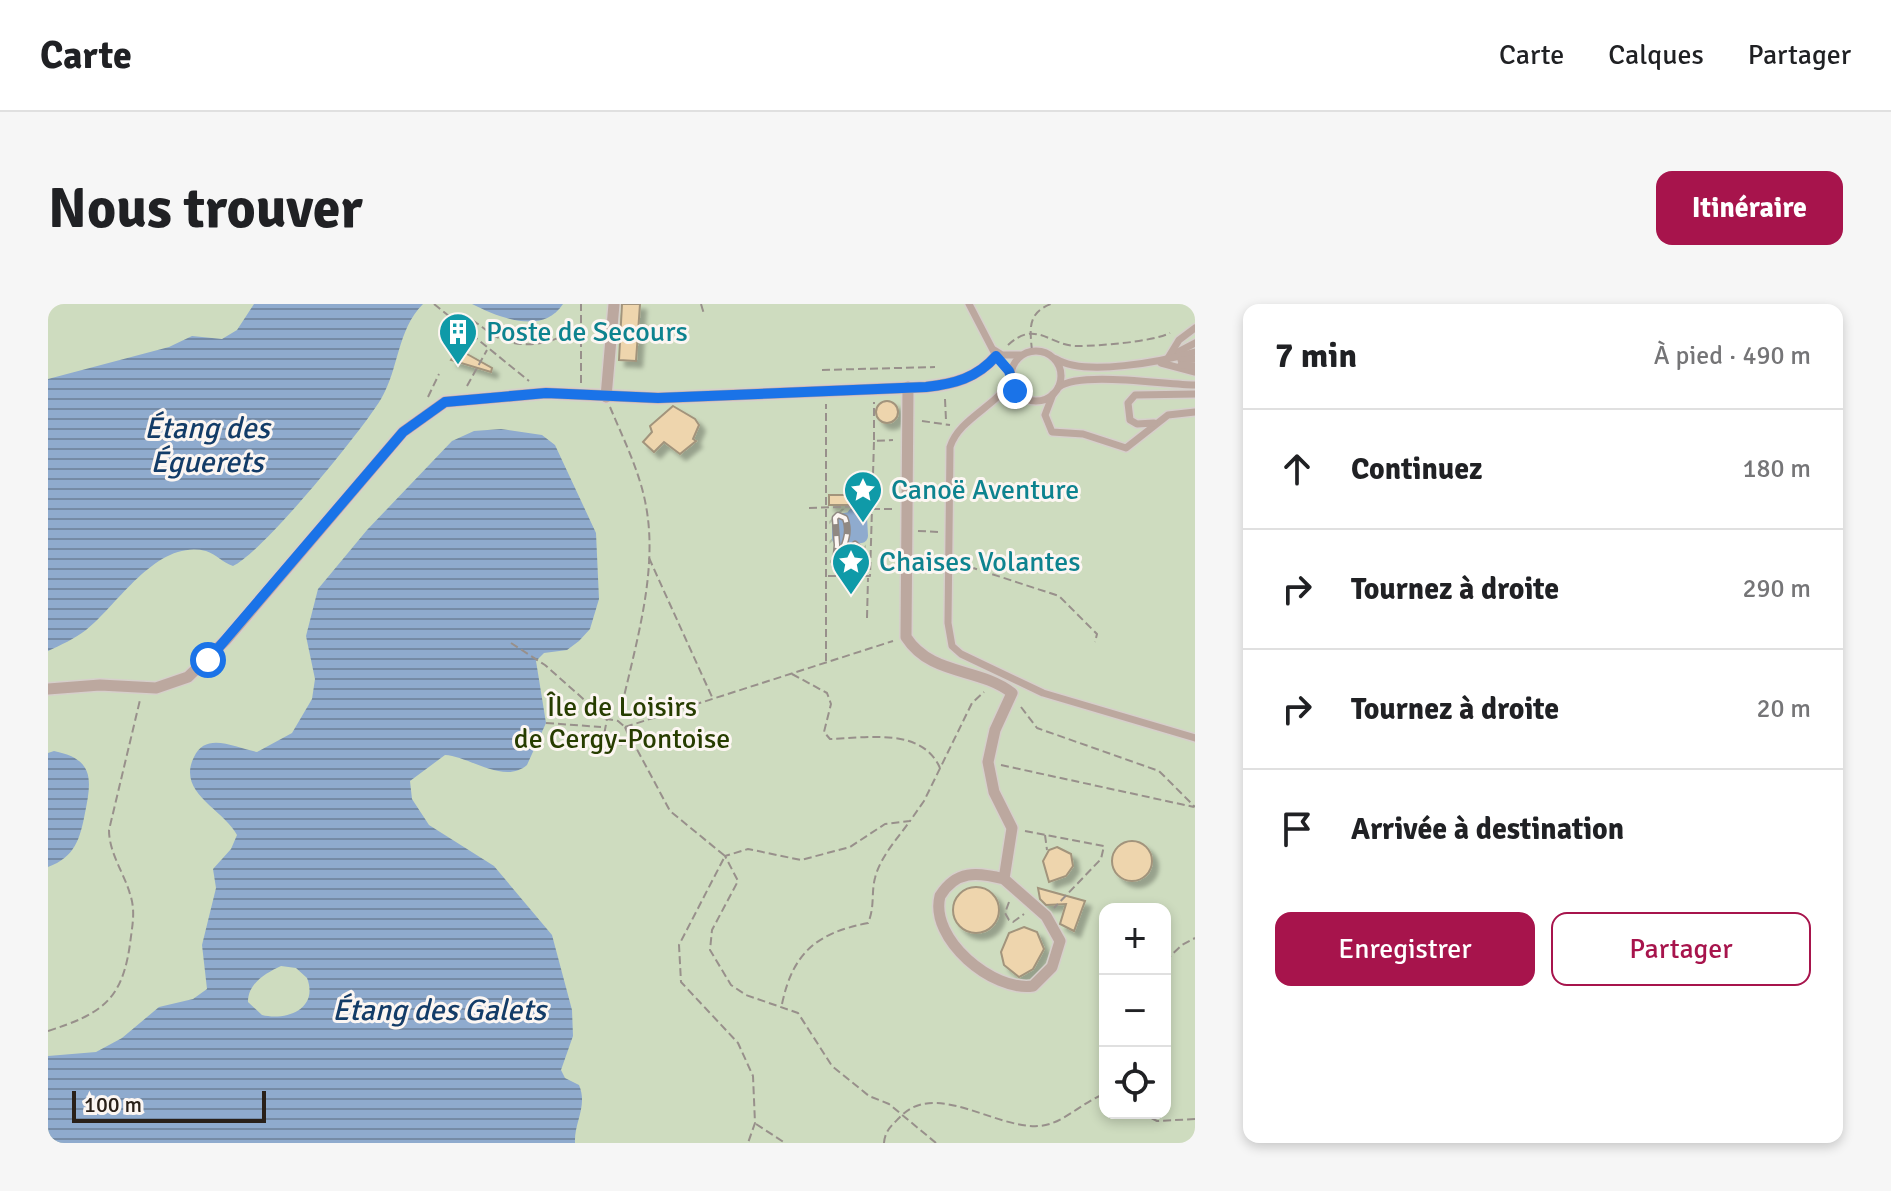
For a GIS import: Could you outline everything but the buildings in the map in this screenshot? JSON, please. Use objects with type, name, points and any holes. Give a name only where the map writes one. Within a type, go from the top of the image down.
[{"type":"street","points":[[606,397],[614,304]]},
{"type":"street","points":[[48,689],[100,685],[143,689],[173,684],[208,660],[389,447],[432,409],[459,399],[546,393],[606,397],[944,385],[981,372],[995,352]]},
{"type":"street","points":[[908,387],[906,637],[918,651],[937,664],[1000,683],[1012,693],[995,730],[988,762],[994,792],[1012,828],[1008,882]]},
{"type":"street","points":[[983,873],[1008,882],[1035,905],[1046,916],[1060,941],[1052,967],[1039,983],[1015,987],[999,981],[970,959],[944,930],[938,909],[940,896],[952,881],[965,874],[983,873]]},
{"type":"lane","points":[[969,304],[1017,394],[1029,401],[1040,401],[1072,381],[1147,380],[1195,385]]},
{"type":"lane","points":[[1168,358],[1179,340],[1195,328]]},
{"type":"lane","points":[[1159,363],[1195,343]]},
{"type":"lane","points":[[995,352],[1021,355],[1032,351],[1074,366],[1195,359]]},
{"type":"lane","points":[[1159,363],[1195,352]]},
{"type":"lane","points":[[1021,355],[1010,377],[951,442],[948,563],[952,646],[961,654],[1043,693],[1195,738]]},
{"type":"lane","points":[[1050,355],[1060,369],[1056,391],[1045,415],[1054,434],[1083,434],[1126,448],[1172,413],[1195,412]]},
{"type":"lane","points":[[1159,363],[1195,366]]},
{"type":"lane","points":[[1159,363],[1195,372]]},
{"type":"lane","points":[[1156,423],[1132,421],[1127,412],[1130,400],[1144,393],[1195,394]]},
{"type":"path","points":[[434,304],[546,393]]},
{"type":"path","points":[[581,304],[581,395]]},
{"type":"path","points":[[701,304],[704,314]]},
{"type":"path","points":[[1037,304],[1038,310]]},
{"type":"path","points":[[1032,351],[1031,320],[1038,310],[1051,304]]},
{"type":"path","points":[[450,317],[456,314],[466,316],[497,337],[526,345],[550,342],[581,326]]},
{"type":"path","points":[[995,352],[1016,337],[1031,334],[1045,335],[1074,347],[1166,336],[1175,330]]},
{"type":"path","points":[[459,399],[488,349]]},
{"type":"path","points":[[822,370],[935,367]]},
{"type":"path","points":[[432,409],[427,400],[439,374]]},
{"type":"path","points":[[944,385],[946,422]]},
{"type":"path","points":[[867,618],[875,388]]},
{"type":"path","points":[[826,389],[826,663]]},
{"type":"path","points":[[606,397],[646,506],[648,556],[647,582],[618,721]]},
{"type":"path","points":[[874,441],[908,440]]},
{"type":"path","points":[[809,508],[906,510]]},
{"type":"path","points":[[916,531],[939,532]]},
{"type":"path","points":[[648,556],[713,699]]},
{"type":"path","points":[[948,563],[959,563],[1059,596],[1097,634],[1095,642]]},
{"type":"path","points":[[827,576],[868,577]]},
{"type":"path","points":[[625,727],[906,637]]},
{"type":"path","points":[[511,643],[545,665],[607,719],[618,721],[625,727],[670,811],[725,856],[738,881],[712,930],[710,950],[731,985],[746,995],[798,1013],[832,1066],[861,1091],[903,1114],[936,1143]]},
{"type":"path","points":[[792,673],[827,693],[831,704],[824,732],[830,739],[916,741],[935,757],[941,769]]},
{"type":"path","points":[[782,1005],[788,978],[804,951],[823,938],[868,923],[874,908],[874,880],[880,866],[941,769],[972,703],[1000,683]]},
{"type":"path","points":[[48,1031],[100,1009],[118,990],[125,973],[133,902],[110,846],[109,830],[143,689]]},
{"type":"path","points":[[1011,698],[1037,728],[1159,771],[1195,807]]},
{"type":"path","points":[[607,719],[603,727],[604,735],[620,746],[630,739],[625,727]]},
{"type":"path","points":[[546,723],[603,727]]},
{"type":"path","points":[[988,762],[1195,807]]},
{"type":"path","points":[[748,1143],[755,1123],[753,1076],[738,1043],[681,982],[679,945],[725,856],[748,849],[801,860],[850,847],[885,824],[910,821]]},
{"type":"path","points":[[1012,828],[1104,846],[1101,859],[1046,916]]},
{"type":"path","points":[[1045,835],[1047,850]]},
{"type":"path","points":[[1008,882],[1005,913],[1009,920],[1018,919],[1035,905]]},
{"type":"path","points":[[1171,955],[1195,938]]},
{"type":"path","points":[[884,1143],[885,1133],[903,1114],[927,1101],[1014,1124],[1042,1126],[1099,1097]]},
{"type":"path","points":[[1153,1119],[1178,1122],[1195,1119]]},
{"type":"path","points":[[755,1123],[785,1143]]},
{"type":"green space","name":"Île de Loisirs de Cergy-Pontoise","points":[[48,304],[1195,304],[1195,1143],[48,1143]]},
{"type":"green space","points":[[829,508],[866,510],[866,570],[830,573]]},
{"type":"water","name":"Étang des Éguerets","points":[[254,304],[423,304],[408,326],[381,399],[311,490],[266,539],[233,566],[206,551],[188,550],[171,555],[139,577],[86,630],[48,651],[48,379],[169,347],[192,336],[222,339],[237,330]]},
{"type":"water","points":[[472,304],[563,304],[544,319],[519,321]]},
{"type":"water","name":"Étang des Galets","points":[[501,429],[542,435],[555,445],[596,533],[599,599],[590,629],[579,641],[567,650],[544,653],[536,661],[546,723],[527,765],[508,772],[497,771],[445,755],[410,781],[412,799],[429,825],[494,866],[552,935],[572,1010],[573,1036],[561,1070],[565,1078],[579,1085],[582,1100],[575,1143],[48,1143],[48,1056],[96,1052],[122,1038],[159,1007],[193,999],[207,989],[202,945],[216,888],[213,869],[231,849],[237,835],[196,791],[190,770],[194,757],[199,749],[213,743],[257,752],[292,733],[312,699],[315,679],[306,636],[318,589],[367,530],[452,441],[474,431]],"holes":[[[281,966],[296,968],[307,978],[309,989],[308,998],[298,1010],[281,1016],[262,1015],[248,1002],[251,989],[264,975]]]},
{"type":"water","points":[[54,751],[77,759],[83,765],[89,790],[75,846],[64,858],[48,867],[48,753]]},
{"type":"waterway","points":[[855,514],[860,517],[861,536],[853,537],[851,527],[844,528],[839,538],[839,521],[851,519],[855,514]]},
{"type":"railway","points":[[838,515],[845,518],[847,529],[840,558],[849,561],[850,548],[855,544],[860,549],[859,566],[835,566],[835,518],[838,515]]},
{"type":"place","name":"Poste de Secours","points":[[458,366]]},
{"type":"place","name":"Canoë Aventure","points":[[863,524]]},
{"type":"place","name":"Chaises Volantes","points":[[851,596]]},
{"type":"route","points":[[208,660],[389,447],[416,420],[445,402],[546,393],[658,398],[926,387],[969,378],[986,368],[996,356],[1009,371],[1015,391]]}]
